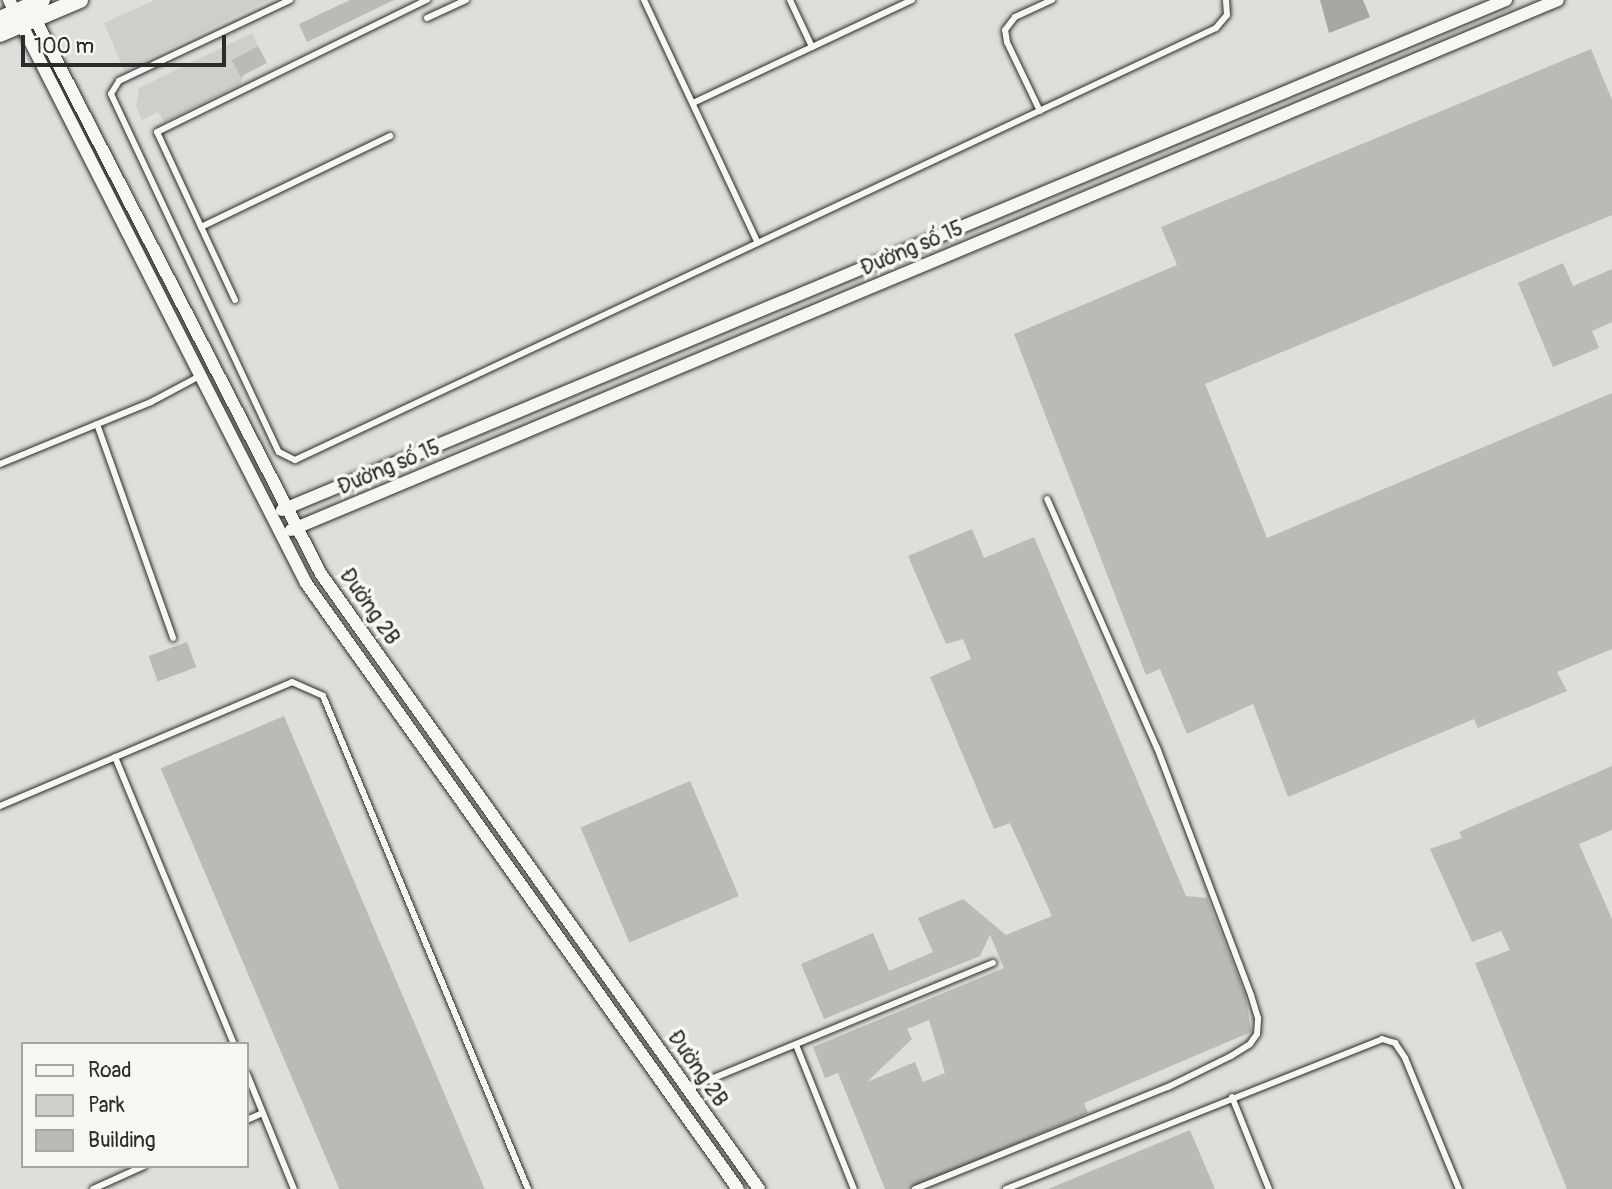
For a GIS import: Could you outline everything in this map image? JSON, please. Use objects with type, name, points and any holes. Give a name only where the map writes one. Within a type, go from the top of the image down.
[{"type":"street","points":[[0,34],[22,10],[80,0]]},
{"type":"street","name":"Đường số 15","points":[[271,514],[1506,0]]},
{"type":"street","name":"Đường số 15","points":[[281,534],[1558,0]]},
{"type":"street","name":"Đường 2B","points":[[22,10],[200,376],[306,583],[738,1189]]},
{"type":"street","name":"Đường 2B","points":[[22,10],[321,573],[759,1189]]},
{"type":"lane","points":[[290,0],[119,81],[111,94],[279,452],[287,459],[298,459],[1216,28],[1227,15],[1226,0]]},
{"type":"lane","points":[[235,300],[158,132],[427,0]]},
{"type":"lane","points":[[427,18],[466,0]]},
{"type":"lane","points":[[644,0],[758,243]]},
{"type":"lane","points":[[790,0],[812,47]]},
{"type":"lane","points":[[692,103],[912,0]]},
{"type":"lane","points":[[1041,111],[1006,42],[1005,30],[1014,17],[1052,0]]},
{"type":"lane","points":[[201,227],[390,136]]},
{"type":"lane","points":[[0,464],[97,424],[200,376]]},
{"type":"lane","points":[[97,424],[173,638]]},
{"type":"lane","points":[[915,1189],[1168,1087],[1231,1056],[1250,1044],[1257,1034],[1258,1018],[1251,995],[1157,748],[1047,499]]},
{"type":"lane","points":[[0,806],[292,682],[323,696],[528,1189]]},
{"type":"lane","points":[[115,757],[233,1042]]},
{"type":"lane","points":[[687,1089],[993,964]]},
{"type":"lane","points":[[1006,1189],[1368,1041],[1395,1043],[1459,1189]]},
{"type":"lane","points":[[796,1045],[854,1189]]},
{"type":"lane","points":[[248,1076],[295,1189]]},
{"type":"lane","points":[[1232,1097],[1269,1189]]},
{"type":"lane","points":[[248,1120],[263,1113]]},
{"type":"lane","points":[[93,1189],[140,1168]]},
{"type":"shaded area","points":[[0,0],[1612,0],[1612,1189],[0,1189]]},
{"type":"shaded area","points":[[1320,0],[1363,0],[1370,17],[1329,33]]},
{"type":"green space","points":[[155,0],[269,0],[124,70],[104,23]]},
{"type":"green space","points":[[252,33],[258,46],[232,59],[244,75],[241,84],[164,122],[158,112],[142,120],[136,106],[139,88]]},
{"type":"building","points":[[350,0],[394,0],[307,42],[299,24]]},
{"type":"building","points":[[258,46],[267,63],[240,77],[232,60]]},
{"type":"building","points":[[1591,49],[1612,100],[1612,215],[1205,384],[1267,538],[1612,393],[1612,649],[1557,672],[1567,691],[1478,728],[1474,719],[1288,797],[1253,704],[1187,734],[1160,669],[1146,675],[1014,334],[1177,265],[1161,227]]},
{"type":"building","points":[[1563,263],[1573,286],[1612,269],[1612,322],[1592,331],[1599,348],[1553,367],[1518,283]]},
{"type":"building","points":[[972,529],[984,558],[1034,537],[1186,896],[1207,898],[1246,997],[1251,1032],[1084,1103],[1088,1113],[909,1189],[885,1189],[838,1073],[825,1078],[813,1047],[1004,968],[990,935],[980,956],[824,1019],[801,964],[873,933],[889,971],[933,952],[918,918],[963,899],[1006,935],[1052,916],[1010,823],[994,829],[930,677],[971,659],[963,639],[946,644],[908,556]],"holes":[[[929,1020],[945,1073],[923,1082],[915,1062],[867,1082],[912,1039],[907,1029]]]},
{"type":"building","points":[[187,642],[196,667],[158,681],[148,656]]},
{"type":"building","points":[[284,716],[484,1188],[339,1189],[161,768]]},
{"type":"building","points":[[1612,766],[1612,830],[1579,844],[1612,919],[1612,1189],[1567,1189],[1475,963],[1510,950],[1501,931],[1472,942],[1430,849],[1462,838],[1459,832]]},
{"type":"building","points":[[690,781],[739,896],[629,943],[580,827]]},
{"type":"building","points":[[1190,1130],[1215,1189],[1048,1189]]}]
